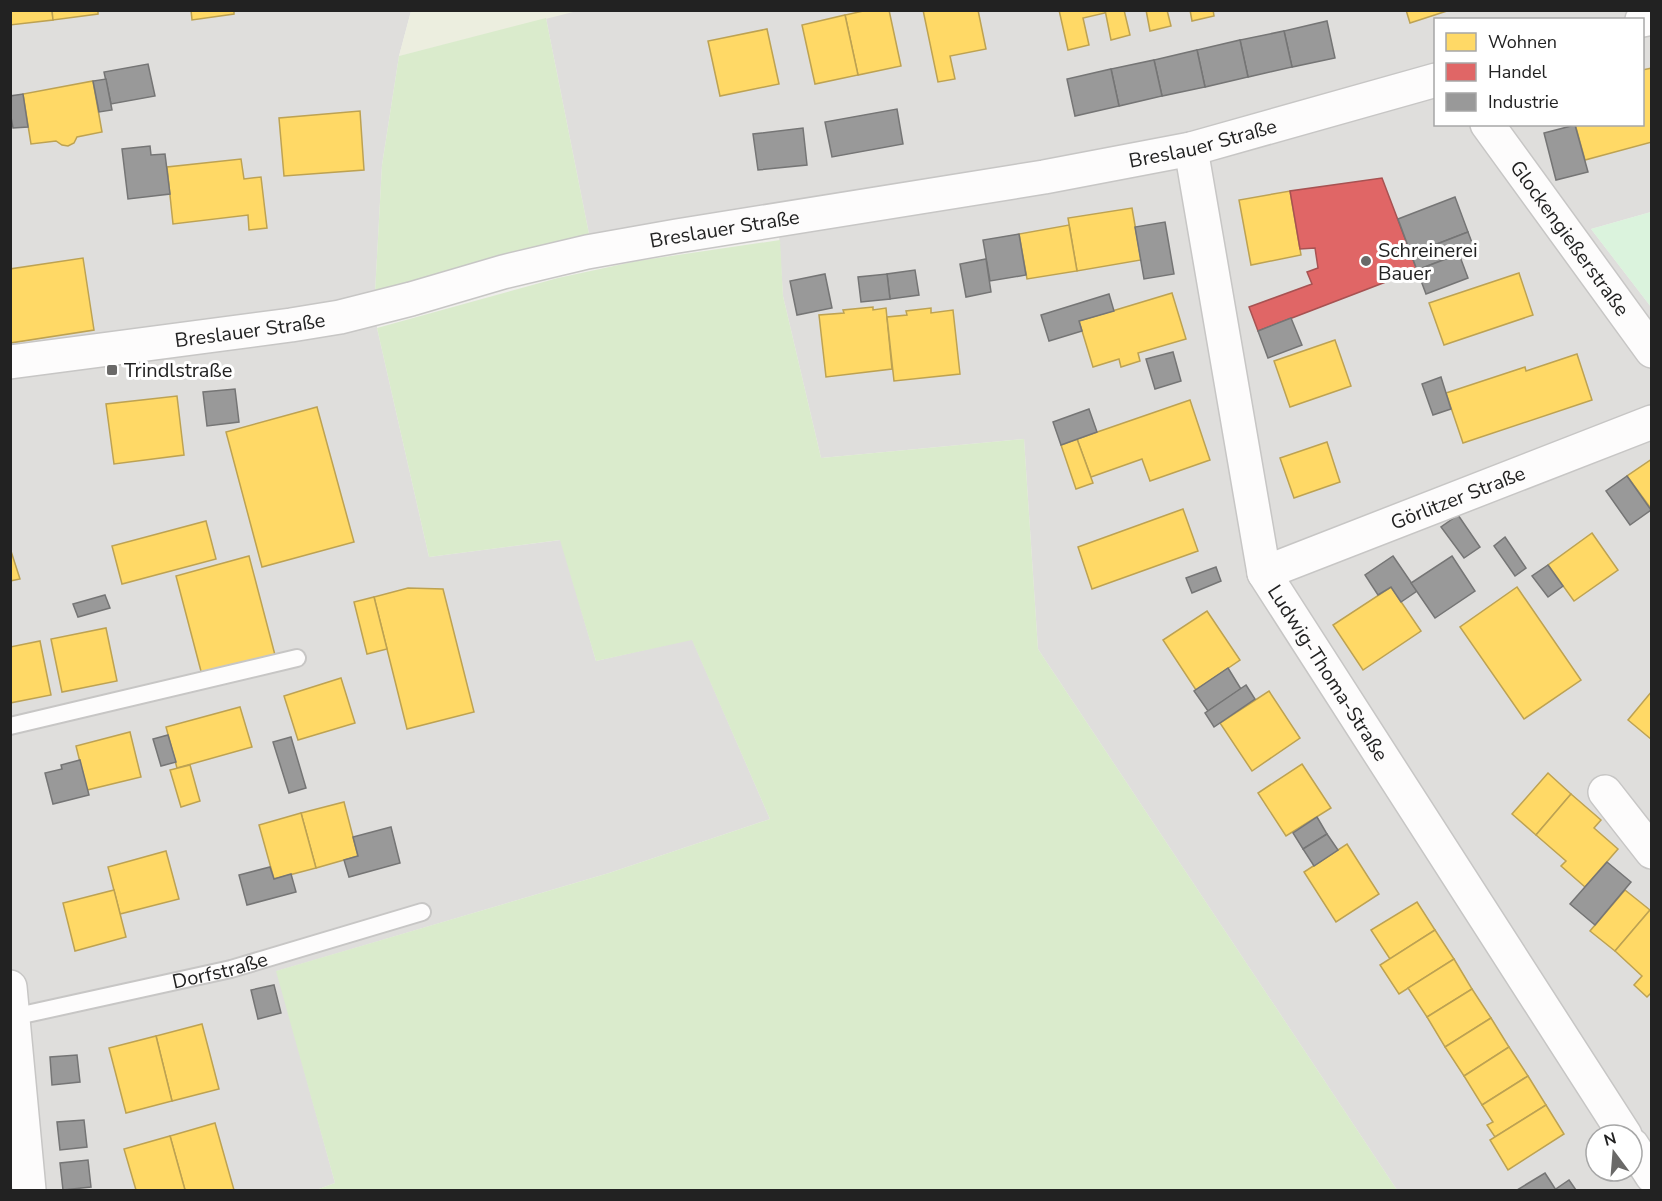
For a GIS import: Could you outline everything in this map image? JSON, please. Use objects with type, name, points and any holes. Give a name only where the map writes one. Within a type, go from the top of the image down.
[{"type":"street","name":"Breslauer Straße","points":[[10,362],[291,326],[340,317],[503,272],[587,252],[1044,177],[1191,149],[1434,81]]},
{"type":"street","name":"Glockengießerstraße","points":[[1487,126],[1652,351]]},
{"type":"street","name":"Ludwig-Thoma-Straße","points":[[1191,149],[1264,573],[1617,1123]]},
{"type":"street","name":"Görlitzer Straße","points":[[1264,573],[1652,422]]},
{"type":"street","points":[[1605,792],[1652,852]]},
{"type":"street","name":"Dorfstraße","points":[[12,1002],[29,1191]]},
{"type":"lane","points":[[10,726],[297,658]]},
{"type":"lane","name":"Dorfstraße","points":[[12,1002],[231,969],[422,912]]},
{"type":"shaded area","points":[[577,10],[1651,11],[1651,212],[1591,229],[1651,307],[1651,1190],[1397,1190],[1038,649],[1024,439],[821,458],[783,296],[777,204],[589,234],[546,18]]},
{"type":"shaded area","points":[[10,11],[411,11],[399,56],[382,165],[375,293],[377,328],[429,557],[561,540],[596,661],[692,639],[770,819],[609,873],[277,971],[335,1183],[316,1190],[16,1190],[10,1128]]},
{"type":"shaded area","points":[[411,11],[577,11],[399,56]]},
{"type":"green space","points":[[546,18],[589,234],[473,263],[375,293],[382,165],[399,56]]},
{"type":"green space","points":[[1652,212],[1651,307],[1591,229]]},
{"type":"green space","points":[[780,240],[783,296],[821,458],[1024,439],[1038,649],[1397,1190],[316,1190],[335,1183],[276,971],[609,873],[770,819],[692,640],[596,661],[560,540],[429,557],[377,328],[558,278],[637,261]]},
{"type":"building: Wohnen","points":[[10,10],[52,10],[53,20],[10,25]]},
{"type":"building: Wohnen","points":[[52,10],[98,10],[98,14],[53,20]]},
{"type":"building: Wohnen","points":[[191,10],[234,10],[234,14],[192,20]]},
{"type":"building: Wohnen","points":[[868,10],[889,10],[901,66],[858,75],[845,15]]},
{"type":"building: Wohnen","points":[[923,10],[978,10],[986,49],[950,56],[955,79],[938,82]]},
{"type":"building: Wohnen","points":[[1059,10],[1105,10],[1105,13],[1083,18],[1089,45],[1068,50]]},
{"type":"building: Wohnen","points":[[1105,10],[1124,10],[1130,35],[1111,40]]},
{"type":"building: Wohnen","points":[[1146,10],[1167,10],[1171,26],[1150,31]]},
{"type":"building: Wohnen","points":[[1190,10],[1213,10],[1214,16],[1192,21]]},
{"type":"building: Wohnen","points":[[1406,10],[1450,10],[1410,23]]},
{"type":"building: Wohnen","points":[[845,15],[858,75],[815,84],[802,25]]},
{"type":"building: Wohnen","points":[[767,29],[779,84],[720,96],[708,41]]},
{"type":"building: Wohnen","points":[[1652,68],[1652,142],[1585,160],[1576,126],[1644,126],[1644,70]]},
{"type":"building: Wohnen","points":[[93,81],[102,132],[77,137],[74,143],[68,146],[56,141],[31,144],[23,94]]},
{"type":"building: Wohnen","points":[[360,111],[364,170],[284,176],[279,118]]},
{"type":"building: Wohnen","points":[[241,159],[244,179],[261,177],[267,228],[249,230],[248,215],[173,224],[167,167]]},
{"type":"building: Wohnen","points":[[1290,191],[1301,255],[1251,265],[1239,200]]},
{"type":"building: Wohnen","points":[[1132,208],[1141,260],[1077,271],[1068,218]]},
{"type":"building: Wohnen","points":[[1069,225],[1077,271],[1027,279],[1019,234]]},
{"type":"building: Wohnen","points":[[83,258],[94,330],[10,343],[10,269]]},
{"type":"building: Wohnen","points":[[1519,273],[1533,315],[1444,345],[1429,303]]},
{"type":"building: Wohnen","points":[[1172,293],[1186,339],[1138,353],[1140,361],[1121,367],[1119,359],[1093,367],[1079,321]]},
{"type":"building: Wohnen","points":[[873,307],[873,310],[886,308],[892,369],[826,377],[819,315]]},
{"type":"building: Wohnen","points":[[931,308],[931,313],[953,310],[960,374],[894,381],[887,317],[907,315],[906,311]]},
{"type":"building: Wohnen","points":[[1335,340],[1351,386],[1290,407],[1274,361]]},
{"type":"building: Wohnen","points":[[1577,354],[1592,400],[1463,443],[1446,393],[1525,367],[1526,371]]},
{"type":"building: Wohnen","points":[[177,396],[184,455],[114,464],[106,404]]},
{"type":"building: Wohnen","points":[[1190,400],[1210,460],[1150,481],[1142,459],[1091,477],[1077,439]]},
{"type":"building: Wohnen","points":[[317,407],[354,542],[262,567],[226,432]]},
{"type":"building: Wohnen","points":[[1077,439],[1093,483],[1076,489],[1061,445]]},
{"type":"building: Wohnen","points":[[1327,442],[1340,482],[1294,498],[1280,458]]},
{"type":"building: Wohnen","points":[[1652,459],[1652,510],[1627,476]]},
{"type":"building: Wohnen","points":[[1183,509],[1198,551],[1092,589],[1078,547]]},
{"type":"building: Wohnen","points":[[206,521],[216,559],[122,584],[112,546]]},
{"type":"building: Wohnen","points":[[1592,533],[1618,570],[1574,601],[1548,565]]},
{"type":"building: Wohnen","points":[[10,548],[20,579],[10,581]]},
{"type":"building: Wohnen","points":[[249,556],[275,655],[202,675],[176,576]]},
{"type":"building: Wohnen","points":[[1391,587],[1421,631],[1363,670],[1333,625]]},
{"type":"building: Wohnen","points":[[1517,587],[1581,680],[1524,719],[1460,627]]},
{"type":"building: Wohnen","points":[[408,588],[443,589],[474,712],[407,729],[374,597]]},
{"type":"building: Wohnen","points":[[374,597],[387,649],[367,654],[354,602]]},
{"type":"building: Wohnen","points":[[1207,611],[1240,660],[1196,690],[1163,640]]},
{"type":"building: Wohnen","points":[[106,628],[117,681],[62,692],[51,639]]},
{"type":"building: Wohnen","points":[[40,641],[51,695],[10,703],[10,647]]},
{"type":"building: Wohnen","points":[[341,678],[355,723],[298,740],[284,696]]},
{"type":"building: Wohnen","points":[[1269,691],[1300,738],[1252,771],[1220,723]]},
{"type":"building: Wohnen","points":[[1652,691],[1652,740],[1628,720]]},
{"type":"building: Wohnen","points":[[240,707],[252,747],[177,768],[166,727]]},
{"type":"building: Wohnen","points":[[130,732],[141,777],[87,790],[76,746]]},
{"type":"building: Wohnen","points":[[1302,764],[1331,808],[1286,836],[1258,793]]},
{"type":"building: Wohnen","points":[[190,765],[200,801],[181,807],[170,770]]},
{"type":"building: Wohnen","points":[[1548,773],[1571,794],[1536,835],[1512,814]]},
{"type":"building: Wohnen","points":[[1571,794],[1601,820],[1594,828],[1618,849],[1585,887],[1561,866],[1566,861],[1536,835]]},
{"type":"building: Wohnen","points":[[344,802],[358,856],[316,868],[301,813]]},
{"type":"building: Wohnen","points":[[301,813],[316,868],[274,879],[259,825]]},
{"type":"building: Wohnen","points":[[1347,844],[1379,894],[1336,922],[1304,872]]},
{"type":"building: Wohnen","points":[[166,851],[179,899],[120,914],[108,867]]},
{"type":"building: Wohnen","points":[[114,890],[126,937],[75,951],[63,903]]},
{"type":"building: Wohnen","points":[[1625,890],[1650,910],[1615,951],[1590,931]]},
{"type":"building: Wohnen","points":[[1417,902],[1435,930],[1390,959],[1371,930]]},
{"type":"building: Wohnen","points":[[1650,910],[1652,912],[1652,992],[1647,997],[1634,985],[1642,976],[1615,951]]},
{"type":"building: Wohnen","points":[[1435,930],[1454,959],[1399,994],[1380,965]]},
{"type":"building: Wohnen","points":[[1454,959],[1472,989],[1427,1017],[1408,988]]},
{"type":"building: Wohnen","points":[[1472,989],[1491,1018],[1445,1047],[1427,1017]]},
{"type":"building: Wohnen","points":[[1491,1018],[1509,1047],[1464,1076],[1445,1047]]},
{"type":"building: Wohnen","points":[[202,1024],[219,1089],[172,1101],[156,1036]]},
{"type":"building: Wohnen","points":[[156,1036],[172,1101],[126,1113],[109,1048]]},
{"type":"building: Wohnen","points":[[1509,1047],[1528,1076],[1482,1105],[1464,1076]]},
{"type":"building: Wohnen","points":[[1528,1076],[1546,1105],[1495,1137],[1487,1125],[1493,1122],[1482,1105]]},
{"type":"building: Wohnen","points":[[1546,1105],[1564,1134],[1508,1170],[1490,1140]]},
{"type":"building: Wohnen","points":[[215,1123],[234,1190],[185,1190],[170,1136]]},
{"type":"building: Wohnen","points":[[170,1136],[185,1190],[136,1190],[124,1149]]},
{"type":"building: Handel","name":"Schreinerei Bauer","points":[[1382,178],[1417,270],[1258,331],[1249,307],[1312,284],[1307,272],[1318,268],[1315,248],[1300,249],[1290,191]]},
{"type":"building: Industrie","points":[[1327,21],[1335,58],[1292,67],[1284,31]]},
{"type":"building: Industrie","points":[[1284,31],[1292,67],[1248,77],[1240,40]]},
{"type":"building: Industrie","points":[[1240,40],[1248,77],[1205,87],[1197,50]]},
{"type":"building: Industrie","points":[[1197,50],[1205,87],[1162,96],[1154,60]]},
{"type":"building: Industrie","points":[[1154,60],[1162,96],[1119,106],[1111,69]]},
{"type":"building: Industrie","points":[[148,64],[155,96],[111,104],[104,72]]},
{"type":"building: Industrie","points":[[1111,69],[1119,106],[1075,116],[1067,79]]},
{"type":"building: Industrie","points":[[106,79],[112,110],[99,112],[93,81]]},
{"type":"building: Industrie","points":[[23,94],[28,127],[13,128],[10,96]]},
{"type":"building: Industrie","points":[[897,109],[903,144],[832,157],[825,122]]},
{"type":"building: Industrie","points":[[1575,126],[1588,172],[1556,180],[1544,133]]},
{"type":"building: Industrie","points":[[803,128],[807,165],[758,170],[753,134]]},
{"type":"building: Industrie","points":[[150,146],[151,155],[165,154],[170,194],[128,199],[122,149]]},
{"type":"building: Industrie","points":[[1455,197],[1468,232],[1411,254],[1398,219]]},
{"type":"building: Industrie","points":[[1165,222],[1174,274],[1144,279],[1135,227]]},
{"type":"building: Industrie","points":[[1468,232],[1474,248],[1417,270],[1411,254]]},
{"type":"building: Industrie","points":[[1019,234],[1026,275],[990,281],[983,240]]},
{"type":"building: Industrie","points":[[1459,254],[1468,278],[1426,294],[1417,270]]},
{"type":"building: Industrie","points":[[986,259],[991,292],[966,297],[960,264]]},
{"type":"building: Industrie","points":[[915,270],[919,295],[890,299],[887,274]]},
{"type":"building: Industrie","points":[[825,274],[832,308],[797,315],[790,281]]},
{"type":"building: Industrie","points":[[887,274],[890,299],[861,302],[858,277]]},
{"type":"building: Industrie","points":[[1109,294],[1114,311],[1079,321],[1082,331],[1049,341],[1041,315]]},
{"type":"building: Industrie","points":[[1291,318],[1302,345],[1268,358],[1258,331]]},
{"type":"building: Industrie","points":[[1173,352],[1181,381],[1155,389],[1146,359]]},
{"type":"building: Industrie","points":[[1441,377],[1451,409],[1433,415],[1422,384]]},
{"type":"building: Industrie","points":[[235,389],[239,422],[207,426],[203,392]]},
{"type":"building: Industrie","points":[[1089,409],[1097,432],[1061,445],[1053,422]]},
{"type":"building: Industrie","points":[[1627,476],[1651,510],[1630,525],[1606,491]]},
{"type":"building: Industrie","points":[[1458,515],[1480,547],[1464,558],[1441,527]]},
{"type":"building: Industrie","points":[[1505,537],[1526,568],[1515,576],[1494,546]]},
{"type":"building: Industrie","points":[[1393,556],[1417,591],[1401,602],[1391,587],[1378,595],[1365,575]]},
{"type":"building: Industrie","points":[[1452,556],[1475,591],[1435,618],[1411,583]]},
{"type":"building: Industrie","points":[[1548,565],[1563,586],[1548,597],[1532,576]]},
{"type":"building: Industrie","points":[[1216,567],[1221,581],[1192,593],[1186,578]]},
{"type":"building: Industrie","points":[[105,595],[110,608],[78,617],[73,604]]},
{"type":"building: Industrie","points":[[1228,668],[1241,689],[1208,711],[1194,691]]},
{"type":"building: Industrie","points":[[1246,685],[1255,699],[1214,727],[1205,713]]},
{"type":"building: Industrie","points":[[168,735],[176,762],[161,766],[153,739]]},
{"type":"building: Industrie","points":[[291,737],[306,788],[289,793],[273,742]]},
{"type":"building: Industrie","points":[[80,760],[89,795],[53,804],[45,773],[62,769],[61,765]]},
{"type":"building: Industrie","points":[[1317,817],[1327,834],[1303,849],[1293,833]]},
{"type":"building: Industrie","points":[[391,827],[400,863],[349,877],[344,860],[358,856],[353,837]]},
{"type":"building: Industrie","points":[[1327,834],[1338,850],[1314,866],[1303,849]]},
{"type":"building: Industrie","points":[[1607,862],[1631,882],[1595,925],[1570,904]]},
{"type":"building: Industrie","points":[[270,867],[274,879],[291,874],[296,892],[247,905],[239,875]]},
{"type":"building: Industrie","points":[[274,985],[281,1013],[258,1019],[251,990]]},
{"type":"building: Industrie","points":[[77,1055],[80,1082],[52,1085],[50,1057]]},
{"type":"building: Industrie","points":[[84,1120],[87,1147],[60,1150],[57,1122]]},
{"type":"building: Industrie","points":[[88,1160],[91,1187],[63,1190],[60,1163]]},
{"type":"building: Industrie","points":[[1545,1173],[1556,1190],[1517,1190]]},
{"type":"building: Industrie","points":[[1569,1180],[1576,1190],[1556,1190],[1556,1189]]},
{"type":"place","name":"Schreinerei Bauer","points":[[1366,261]]},
{"type":"place","name":"Trindlstraße","points":[[112,370]]}]
